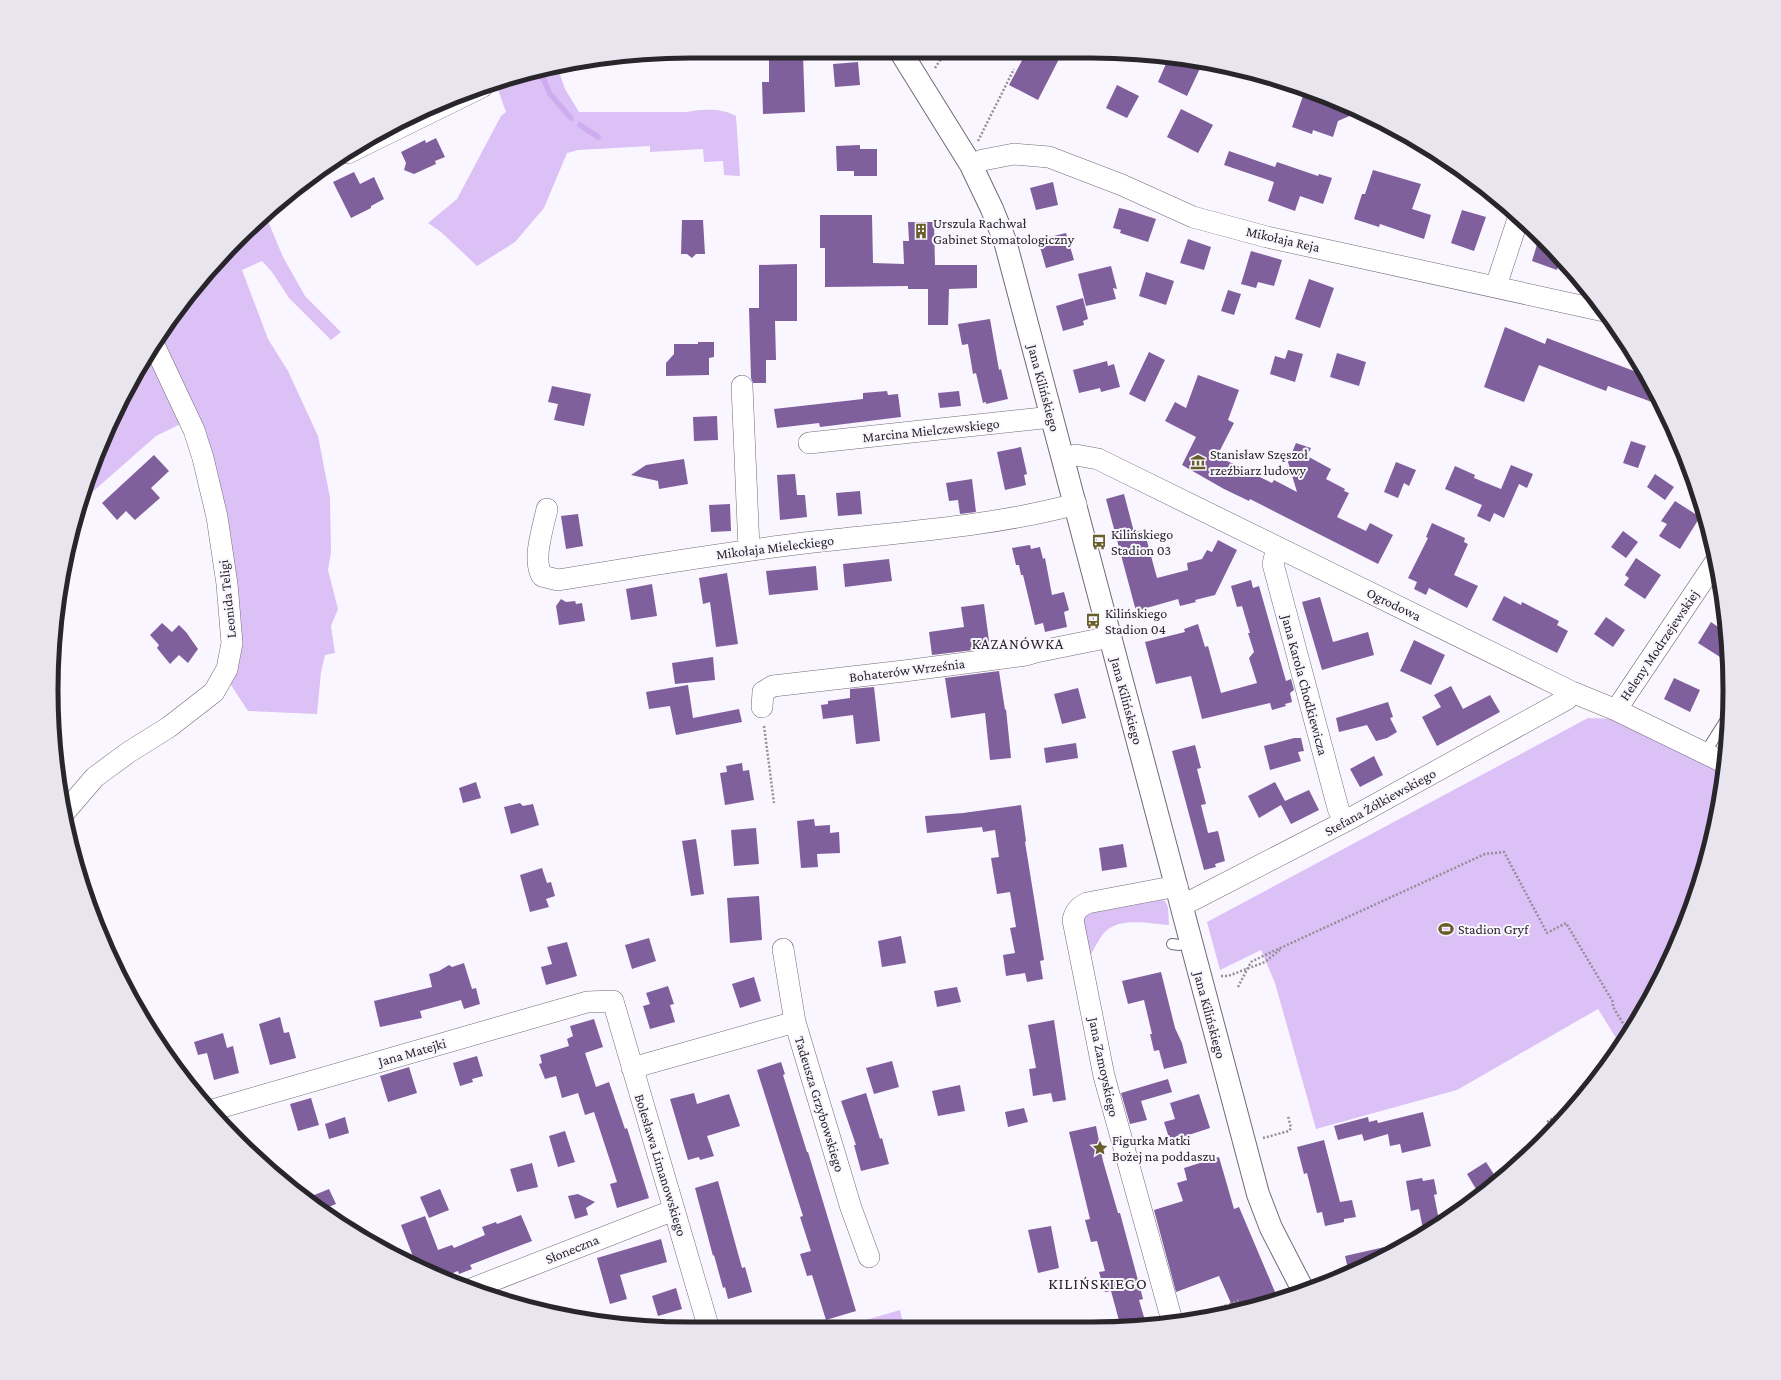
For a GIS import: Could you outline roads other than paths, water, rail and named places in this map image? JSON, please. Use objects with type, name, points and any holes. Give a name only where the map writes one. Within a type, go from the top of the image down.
[{"type":"street","name":"Jana Kilińskiego","points":[[904,58],[971,165],[992,209],[1005,241],[1179,895],[1182,943],[1258,1194],[1271,1228],[1301,1286]]},
{"type":"street","name":"Mikołaja Reja","points":[[971,165],[983,160],[1014,154],[1049,157],[1122,185],[1193,217],[1268,237],[1595,309]]},
{"type":"street","points":[[1496,286],[1517,223]]},
{"type":"street","name":"Leonida Teligi","points":[[69,807],[95,777],[129,752],[170,727],[214,692],[227,669],[232,643],[227,584],[217,517],[203,458],[194,430],[157,352]]},
{"type":"street","points":[[742,386],[749,549]]},
{"type":"street","name":"Marcina Mielczewskiego","points":[[809,443],[1052,417]]},
{"type":"street","name":"Ogrodowa","points":[[1063,459],[1076,455],[1098,459],[1572,692],[1616,710],[1714,758]]},
{"type":"street","name":"Mikołaja Mieleckiego","points":[[547,509],[537,559],[538,570],[542,576],[558,580],[749,549],[956,527],[998,521],[1076,504]]},
{"type":"street","name":"Jana Karola Chodkiewicza","points":[[1277,547],[1273,564],[1336,800],[1344,822]]},
{"type":"street","name":"Heleny Modrzejewskiej","points":[[1616,710],[1711,568]]},
{"type":"street","name":"Bohaterów Września","points":[[762,706],[763,692],[773,686],[1026,655],[1110,637]]},
{"type":"street","name":"Stefana Żółkiewskiego","points":[[1179,895],[1193,900],[1344,822],[1567,699],[1572,692]]},
{"type":"street","name":"Jana Zamoyskiego","points":[[1172,1317],[1104,1076],[1089,969],[1073,925],[1074,915],[1081,906],[1088,903],[1179,895]]},
{"type":"street","name":"Tadeusza Grzybowskiego","points":[[783,949],[795,1022],[851,1208],[869,1256]]},
{"type":"street","name":"Bolesława Limanowskiego","points":[[613,1001],[707,1322]]},
{"type":"street","name":"Jana Matejki","points":[[217,1109],[587,1002],[613,1001]]},
{"type":"street","points":[[632,1068],[795,1022]]},
{"type":"street","name":"Słoneczna","points":[[481,1286],[674,1210]]},
{"type":"lane","points":[[1714,758],[1722,734]]},
{"type":"waterway","points":[[541,76],[550,94],[571,118]]},
{"type":"waterway","points":[[580,125],[598,137]]},
{"type":"place","name":"Urszula Rachwał Gabinet Stomatologiczny","points":[[921,231]]},
{"type":"place","name":"Stanisław Szęszoł rzeźbiarz ludowy","points":[[1198,462]]},
{"type":"place","name":"Kilińskiego Stadion 03","points":[[1099,542]]},
{"type":"place","name":"Kilińskiego Stadion 04","points":[[1093,621]]},
{"type":"place","name":"Stadion Gryf","points":[[1446,929]]},
{"type":"place","name":"Figurka Matki Bożej na poddaszu","points":[[1100,1148]]},
{"type":"district","name":"KAZANÓWKA","points":[[1018,644]]},
{"type":"district","name":"KILIŃSKIEGO","points":[[1098,1283]]}]
